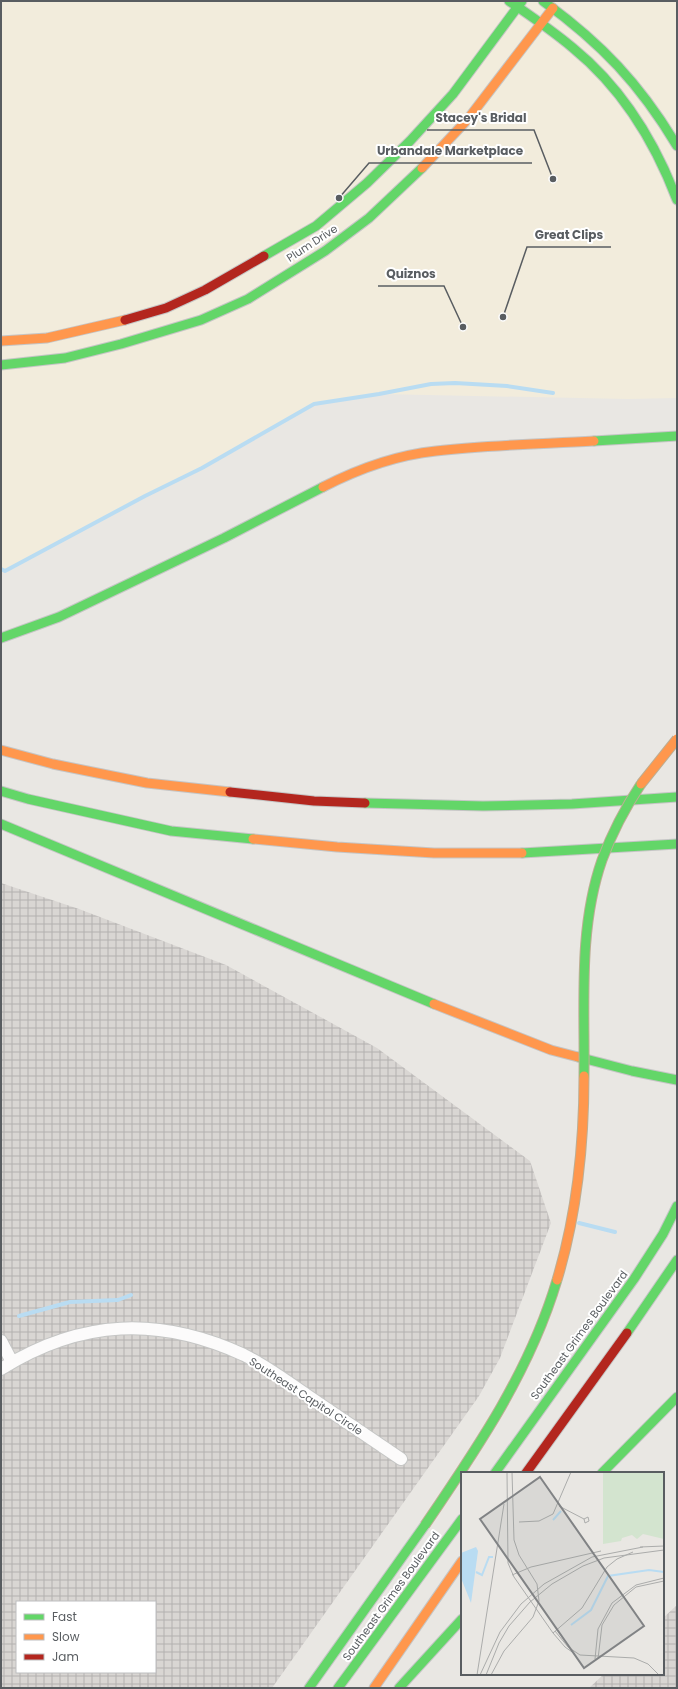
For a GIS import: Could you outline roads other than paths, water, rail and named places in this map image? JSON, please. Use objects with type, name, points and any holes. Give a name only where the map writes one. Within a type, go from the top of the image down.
[{"type":"main road","points":[[509,1],[520,4],[541,23],[574,48],[620,95],[639,121],[656,151],[677,200]]},
{"type":"main road","points":[[543,1],[598,44],[622,68],[643,93],[664,123],[677,146]]},
{"type":"main road","name":"Plum Drive","points":[[1,341],[47,338],[119,322],[166,308],[205,290],[316,226],[368,183],[410,141],[453,94],[520,4]]},
{"type":"main road","name":"Plum Drive","points":[[1,365],[66,358],[121,344],[201,320],[248,298],[325,251],[374,213],[408,183],[436,154],[482,102],[553,8]]},
{"type":"main road","points":[[1,638],[59,617],[224,538],[334,482],[375,465],[404,457],[435,452],[677,436]]},
{"type":"main road","points":[[461,1472],[512,1391],[535,1342],[552,1298],[566,1247],[575,1205],[581,1153],[584,1100],[584,965],[586,936],[595,889],[602,861],[623,814],[638,788],[677,739]]},
{"type":"main road","points":[[1,750],[53,764],[146,783],[314,801],[483,806],[572,804],[672,798]]},
{"type":"main road","points":[[1,791],[28,799],[171,831],[337,847],[434,853],[533,853],[676,844]]},
{"type":"main road","points":[[1,824],[393,988],[551,1050],[632,1071],[677,1080]]},
{"type":"main road","name":"Southeast Grimes Boulevard","points":[[496,1472],[634,1279],[660,1239],[677,1206]]},
{"type":"main road","points":[[527,1472],[677,1260]]},
{"type":"main road","points":[[603,1472],[677,1397]]},
{"type":"main road","points":[[309,1688],[461,1473]]},
{"type":"main road","name":"Southeast Grimes Boulevard","points":[[338,1688],[461,1520]]},
{"type":"main road","points":[[374,1688],[461,1563]]},
{"type":"main road","points":[[399,1688],[461,1619]]},
{"type":"street","name":"Southeast Capitol Circle","points":[[1,1369],[50,1343],[73,1335],[97,1330],[145,1328],[192,1336],[245,1356],[282,1378],[401,1459]]},
{"type":"street","points":[[1,1341],[12,1362]]},
{"type":"waterway","points":[[1,569],[5,571],[145,496],[202,468],[314,404],[431,384],[455,383],[507,386],[553,393]]},
{"type":"waterway","points":[[579,1223],[615,1232]]},
{"type":"waterway","points":[[19,1316],[70,1302],[118,1300],[131,1295]]},
{"type":"place","name":"Stacey's Bridal","points":[[553,179]]},
{"type":"place","name":"Urbandale Marketplace","points":[[339,198]]},
{"type":"place","name":"Great Clips","points":[[503,317]]},
{"type":"place","name":"Quiznos","points":[[463,327]]}]
